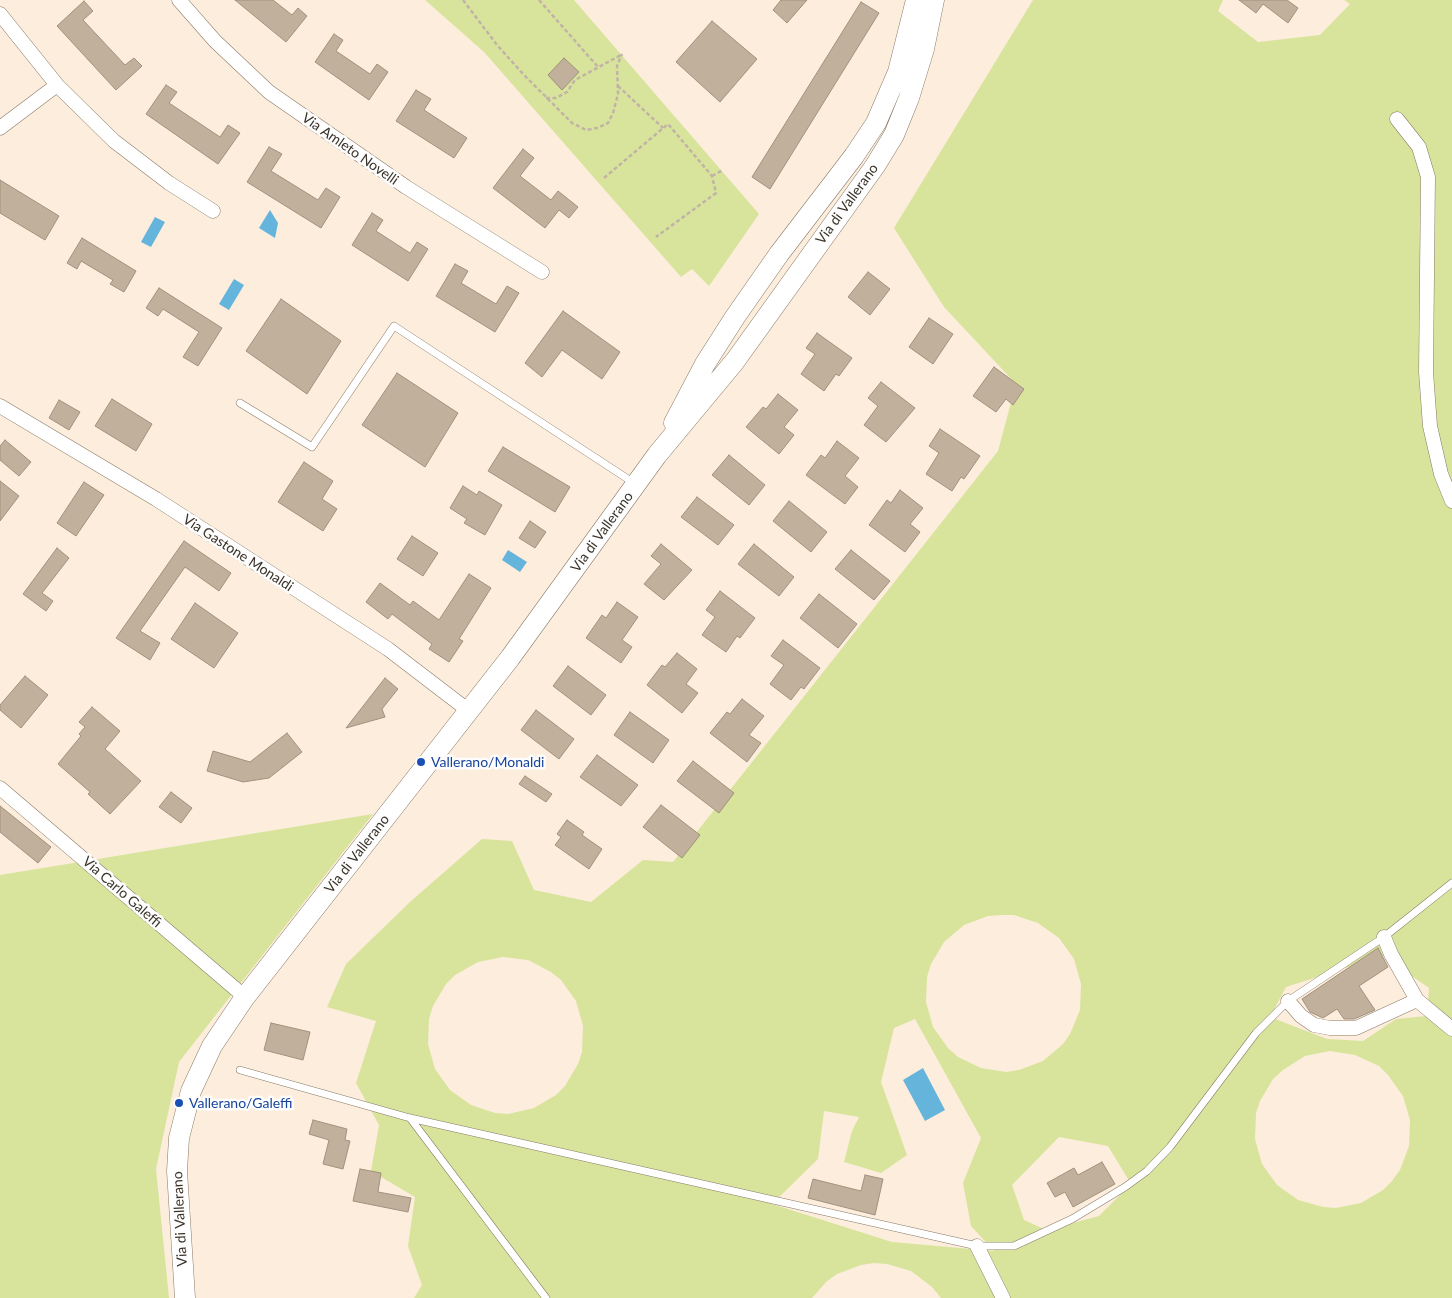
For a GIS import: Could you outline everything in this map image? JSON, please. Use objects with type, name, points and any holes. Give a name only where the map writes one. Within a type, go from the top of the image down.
[{"type":"street","name":"Via Amleto Novelli","points":[[179,0],[233,60],[276,97],[406,187],[542,272]]},
{"type":"street","name":"Via di Vallerano","points":[[657,455],[715,346],[779,254],[848,164],[876,123],[898,72],[916,0]]},
{"type":"street","name":"Via di Vallerano","points":[[185,1298],[177,1171],[182,1122],[188,1100],[203,1062],[245,997],[469,711],[657,455],[735,361],[886,149],[899,124],[913,86],[924,49],[934,0]]},
{"type":"street","points":[[0,14],[57,85],[114,141],[169,183],[213,211]]},
{"type":"street","points":[[0,128],[57,85]]},
{"type":"street","points":[[1397,119],[1419,147],[1428,177],[1426,372],[1430,426],[1441,474],[1452,500]]},
{"type":"street","name":"Via Gastone Monaldi","points":[[0,406],[156,498],[388,649],[469,711]]},
{"type":"street","name":"Via Carlo Galeffi","points":[[0,788],[245,997]]},
{"type":"street","points":[[1384,937],[1391,954],[1417,1000],[1452,1029]]},
{"type":"street","points":[[1288,1002],[1301,1016],[1314,1025],[1330,1028],[1356,1028],[1417,1000]]},
{"type":"street","points":[[977,1246],[1003,1298]]},
{"type":"lane","points":[[240,403],[312,447],[394,326],[636,484]]},
{"type":"lane","points":[[240,1070],[410,1118],[977,1246],[1014,1246],[1072,1219],[1147,1171],[1170,1147],[1256,1033],[1288,1002],[1384,937],[1452,883]]},
{"type":"lane","points":[[410,1118],[546,1298]]},
{"type":"path","points":[[463,0],[497,45],[546,98],[572,123],[586,130],[608,123],[613,113],[617,85],[617,66],[622,54],[575,80],[567,92],[556,98],[546,98]]},
{"type":"path","points":[[539,0],[598,67]]},
{"type":"path","points":[[617,85],[663,128]]},
{"type":"path","points":[[604,178],[668,124],[712,176],[716,193],[656,237]]},
{"type":"path","points":[[712,176],[723,170]]},
{"type":"green space","points":[[425,0],[574,0],[759,214],[709,286],[692,269],[681,277],[484,52]]},
{"type":"green space","points":[[1033,0],[1223,0],[1218,11],[1258,42],[1320,35],[1350,4],[1344,0],[1452,0],[1452,1298],[941,1298],[932,1287],[911,1271],[887,1264],[874,1263],[861,1265],[837,1274],[826,1282],[812,1298],[414,1298],[422,1285],[408,1246],[415,1197],[371,1171],[379,1125],[356,1083],[376,1021],[327,1007],[346,964],[410,902],[482,839],[512,841],[534,890],[591,902],[643,860],[673,862],[998,451],[1016,384],[944,307],[894,228]],"holes":[[[1014,915],[1038,923],[1059,938],[1074,959],[1081,984],[1080,1010],[1070,1034],[1063,1044],[1043,1061],[1019,1070],[1006,1072],[981,1068],[958,1057],[948,1048],[933,1027],[926,1002],[927,977],[931,964],[944,942],[964,925],[988,916]],[[1383,956],[1429,988],[1427,1016],[1396,1019],[1363,1041],[1327,1039],[1270,1017],[1286,987]],[[503,957],[528,960],[551,972],[561,980],[576,1001],[583,1026],[582,1052],[578,1064],[565,1086],[556,1095],[534,1108],[508,1114],[495,1113],[471,1105],[450,1090],[435,1069],[428,1044],[429,1019],[433,1006],[446,984],[455,975],[478,962]],[[915,1019],[981,1138],[963,1183],[971,1226],[994,1251],[892,1242],[772,1204],[818,1159],[824,1111],[859,1117],[852,1131],[844,1162],[881,1173],[907,1155],[881,1082],[894,1028]],[[1330,1051],[1355,1055],[1379,1066],[1403,1096],[1410,1120],[1409,1146],[1400,1170],[1383,1190],[1361,1203],[1336,1208],[1323,1207],[1298,1200],[1277,1185],[1262,1164],[1255,1139],[1256,1113],[1260,1101],[1273,1079],[1305,1056]],[[1059,1137],[1108,1146],[1131,1184],[1099,1216],[1046,1230],[1024,1220],[1012,1185]]]},
{"type":"green space","points":[[373,814],[179,1062],[156,1169],[169,1298],[0,1298],[0,875]]},
{"type":"water","points":[[270,210],[278,223],[275,238],[259,228]]},
{"type":"water","points":[[155,217],[165,222],[151,247],[141,242]]},
{"type":"water","points":[[234,279],[244,285],[229,310],[219,304]]},
{"type":"water","points":[[508,550],[527,562],[520,572],[502,560]]},
{"type":"water","points":[[923,1068],[945,1110],[925,1121],[903,1080]]},
{"type":"building","points":[[235,0],[273,0],[292,15],[298,8],[307,16],[286,42]]},
{"type":"building","points":[[781,0],[807,0],[787,23],[773,10]]},
{"type":"building","points":[[1239,0],[1287,0],[1298,8],[1288,23],[1263,4],[1256,13]]},
{"type":"building","points":[[84,1],[93,11],[83,20],[125,65],[134,58],[142,66],[116,90],[57,26]]},
{"type":"building","points":[[861,2],[879,13],[770,189],[752,177]]},
{"type":"building","points":[[712,21],[757,59],[720,102],[676,62]]},
{"type":"building","points":[[334,34],[343,40],[336,51],[370,74],[377,64],[388,72],[369,100],[315,62]]},
{"type":"building","points":[[564,58],[579,72],[562,90],[548,75]]},
{"type":"building","points":[[166,85],[177,92],[169,103],[220,137],[228,125],[240,133],[218,164],[146,114]]},
{"type":"building","points":[[416,90],[431,99],[424,110],[467,138],[454,158],[396,121]]},
{"type":"building","points":[[269,147],[282,154],[271,171],[318,200],[326,188],[340,197],[321,228],[247,182]]},
{"type":"building","points":[[523,149],[534,158],[520,176],[551,200],[558,191],[578,207],[569,218],[559,210],[545,228],[493,188]]},
{"type":"building","points":[[0,180],[59,216],[45,240],[0,213]]},
{"type":"building","points":[[372,213],[383,220],[376,231],[410,253],[417,242],[428,249],[408,281],[352,245]]},
{"type":"building","points":[[82,238],[136,271],[124,292],[110,284],[113,280],[81,261],[77,269],[67,263]]},
{"type":"building","points":[[455,264],[468,271],[461,283],[496,304],[507,286],[519,293],[495,332],[436,296]]},
{"type":"building","points":[[868,272],[890,289],[870,315],[848,297]]},
{"type":"building","points":[[159,288],[222,328],[198,366],[183,357],[199,332],[163,309],[158,316],[146,308]]},
{"type":"building","points":[[281,299],[341,341],[307,394],[246,351]]},
{"type":"building","points":[[563,311],[620,352],[602,379],[562,350],[542,377],[525,363]]},
{"type":"building","points":[[929,318],[953,334],[933,364],[909,347]]},
{"type":"building","points":[[817,333],[852,358],[839,376],[836,374],[824,391],[801,374],[815,354],[806,348]]},
{"type":"building","points":[[994,367],[1024,389],[1013,405],[1006,399],[996,412],[973,396]]},
{"type":"building","points":[[397,373],[458,413],[425,467],[362,425]]},
{"type":"building","points":[[881,382],[915,408],[886,442],[864,425],[878,406],[868,398]]},
{"type":"building","points":[[778,394],[798,410],[784,427],[794,435],[779,454],[746,427],[763,407],[766,409]]},
{"type":"building","points":[[112,399],[152,424],[136,451],[95,426]]},
{"type":"building","points":[[59,400],[80,412],[69,430],[49,418]]},
{"type":"building","points":[[940,429],[980,456],[964,479],[961,477],[952,491],[926,474],[939,453],[929,446]]},
{"type":"building","points":[[5,440],[31,462],[19,476],[0,460],[0,446]]},
{"type":"building","points":[[837,441],[859,458],[845,476],[858,487],[845,504],[806,475],[821,455],[825,458]]},
{"type":"building","points":[[503,447],[570,487],[555,512],[488,471]]},
{"type":"building","points":[[729,455],[765,485],[749,505],[712,475]]},
{"type":"building","points":[[304,462],[333,481],[322,499],[337,509],[323,531],[278,502]]},
{"type":"building","points":[[0,481],[19,496],[0,521]]},
{"type":"building","points":[[84,482],[104,495],[76,536],[57,523]]},
{"type":"building","points":[[463,486],[477,495],[479,491],[502,505],[485,535],[464,523],[467,519],[450,508]]},
{"type":"building","points":[[900,490],[923,508],[910,524],[920,532],[905,552],[869,525],[887,500],[891,503]]},
{"type":"building","points":[[697,497],[734,525],[718,545],[681,517]]},
{"type":"building","points":[[789,501],[827,532],[811,552],[773,521]]},
{"type":"building","points":[[530,521],[546,532],[535,548],[519,538]]},
{"type":"building","points":[[412,536],[438,553],[423,576],[397,559]]},
{"type":"building","points":[[184,541],[231,573],[219,591],[185,567],[140,631],[160,643],[150,660],[116,638]]},
{"type":"building","points":[[661,544],[692,570],[664,600],[644,584],[661,564],[651,556]]},
{"type":"building","points":[[754,544],[794,577],[779,596],[738,564]]},
{"type":"building","points":[[57,548],[69,558],[42,593],[53,601],[46,611],[23,594]]},
{"type":"building","points":[[851,550],[890,581],[874,600],[835,569]]},
{"type":"building","points":[[469,574],[491,588],[459,639],[463,641],[449,662],[429,649],[432,644],[392,614],[388,619],[366,602],[380,583],[410,605],[413,601],[439,620]]},
{"type":"building","points":[[720,591],[755,618],[740,638],[737,636],[726,652],[702,635],[715,617],[706,610]]},
{"type":"building","points":[[819,594],[857,624],[838,648],[800,618]]},
{"type":"building","points":[[617,602],[638,617],[622,640],[632,647],[621,663],[586,638],[602,615],[606,618]]},
{"type":"building","points":[[195,603],[238,633],[214,668],[171,639]]},
{"type":"building","points":[[783,640],[820,668],[804,689],[801,687],[791,700],[770,684],[784,665],[771,656]]},
{"type":"building","points":[[677,653],[697,669],[686,684],[698,693],[682,713],[647,685],[662,665],[665,667]]},
{"type":"building","points":[[568,666],[606,695],[591,715],[553,686]]},
{"type":"building","points":[[25,676],[48,695],[21,728],[0,710],[0,705]]},
{"type":"building","points":[[385,678],[398,689],[382,709],[385,717],[346,728]]},
{"type":"building","points":[[742,699],[764,716],[749,735],[761,743],[747,762],[710,733],[727,712],[730,714]]},
{"type":"building","points":[[92,707],[120,731],[105,749],[141,781],[110,814],[88,794],[90,792],[58,764],[81,736],[79,734],[85,727],[79,722]]},
{"type":"building","points":[[536,710],[574,739],[559,759],[521,730]]},
{"type":"building","points":[[630,712],[669,740],[653,763],[614,735]]},
{"type":"building","points":[[287,733],[302,752],[269,778],[243,782],[207,771],[213,751],[250,762]]},
{"type":"building","points":[[597,755],[638,785],[621,806],[580,777]]},
{"type":"building","points":[[693,761],[734,793],[719,813],[677,781]]},
{"type":"building","points":[[525,776],[552,794],[546,802],[519,784]]},
{"type":"building","points":[[171,792],[192,808],[181,823],[159,807]]},
{"type":"building","points":[[661,805],[700,835],[682,858],[643,827]]},
{"type":"building","points":[[0,806],[51,847],[38,863],[0,832]]},
{"type":"building","points":[[567,820],[584,832],[582,835],[602,849],[589,869],[555,845],[561,837],[557,834]]},
{"type":"building","points":[[1378,948],[1388,967],[1359,986],[1375,1010],[1354,1019],[1344,1019],[1337,1009],[1323,1018],[1310,1012],[1302,999]]},
{"type":"building","points":[[271,1023],[310,1032],[303,1060],[264,1050]]},
{"type":"building","points":[[313,1120],[347,1129],[345,1140],[350,1141],[343,1169],[323,1164],[329,1140],[309,1134]]},
{"type":"building","points":[[1102,1162],[1115,1184],[1073,1207],[1065,1192],[1055,1197],[1047,1183],[1074,1168],[1078,1175]]},
{"type":"building","points":[[360,1169],[381,1173],[378,1192],[411,1198],[408,1212],[353,1201]]},
{"type":"building","points":[[865,1175],[883,1179],[875,1215],[808,1198],[813,1179],[861,1191]]},
{"type":"place","name":"Vallerano/Monaldi","points":[[421,762]]},
{"type":"place","name":"Vallerano/Galeffi","points":[[179,1103]]}]
